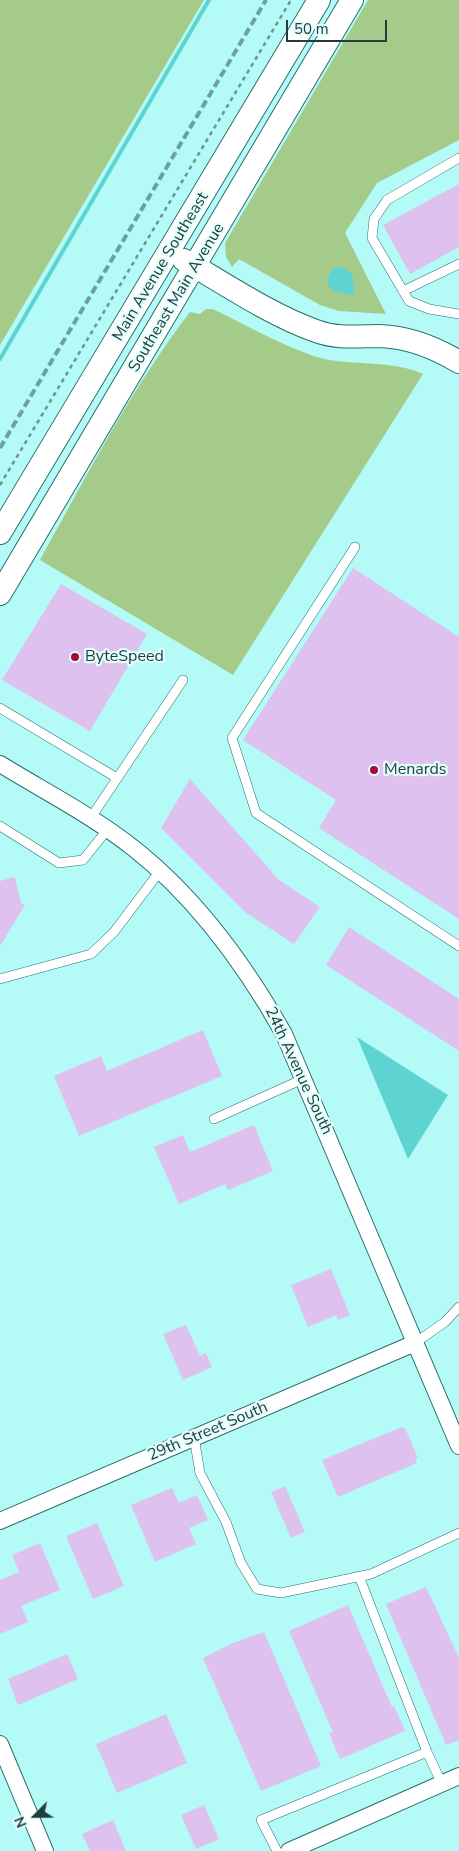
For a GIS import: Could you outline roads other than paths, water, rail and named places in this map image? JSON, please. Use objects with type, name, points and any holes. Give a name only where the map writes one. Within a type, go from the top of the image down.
[{"type":"main road","name":"Main Avenue Southeast","points":[[0,532],[170,252],[319,0]]},
{"type":"main road","name":"Southeast Main Avenue","points":[[0,594],[196,267],[352,0]]},
{"type":"main road","points":[[170,252],[243,296],[316,332],[346,338],[380,336],[413,340],[436,349],[459,362]]},
{"type":"street","name":"24th Avenue South","points":[[0,764],[131,846],[160,871],[216,931],[257,985],[284,1034],[459,1446]]},
{"type":"street","name":"29th Street South","points":[[0,1521],[415,1342]]},
{"type":"street","points":[[0,1744],[45,1851]]},
{"type":"street","points":[[288,1851],[459,1776]]},
{"type":"lane","points":[[459,158],[387,200],[374,218],[372,238],[409,300],[429,309],[459,314]]},
{"type":"lane","points":[[404,291],[459,264]]},
{"type":"lane","points":[[355,547],[232,738],[256,813],[459,946]]},
{"type":"lane","points":[[90,819],[183,680]]},
{"type":"lane","points":[[0,708],[117,778]]},
{"type":"lane","points":[[0,826],[60,863],[84,860],[107,830]]},
{"type":"lane","points":[[0,979],[91,954],[114,932],[160,871]]},
{"type":"lane","points":[[214,1118],[303,1079]]},
{"type":"lane","points":[[415,1342],[446,1322],[459,1307]]},
{"type":"lane","points":[[194,1437],[200,1473],[226,1522],[241,1563],[257,1589],[280,1593],[371,1574],[459,1534]]},
{"type":"lane","points":[[359,1576],[427,1752],[442,1784]]},
{"type":"lane","points":[[277,1851],[260,1820],[427,1752]]},
{"type":"water","points":[[342,267],[352,274],[355,293],[352,295],[332,291],[328,285],[328,277],[333,268]]},
{"type":"water","points":[[357,1037],[448,1095],[408,1159]]},
{"type":"waterway","points":[[0,359],[209,0]]},
{"type":"railway","points":[[0,448],[266,0]]},
{"type":"place","name":"ByteSpeed","points":[[75,657]]},
{"type":"place","name":"Menards","points":[[374,770]]}]
